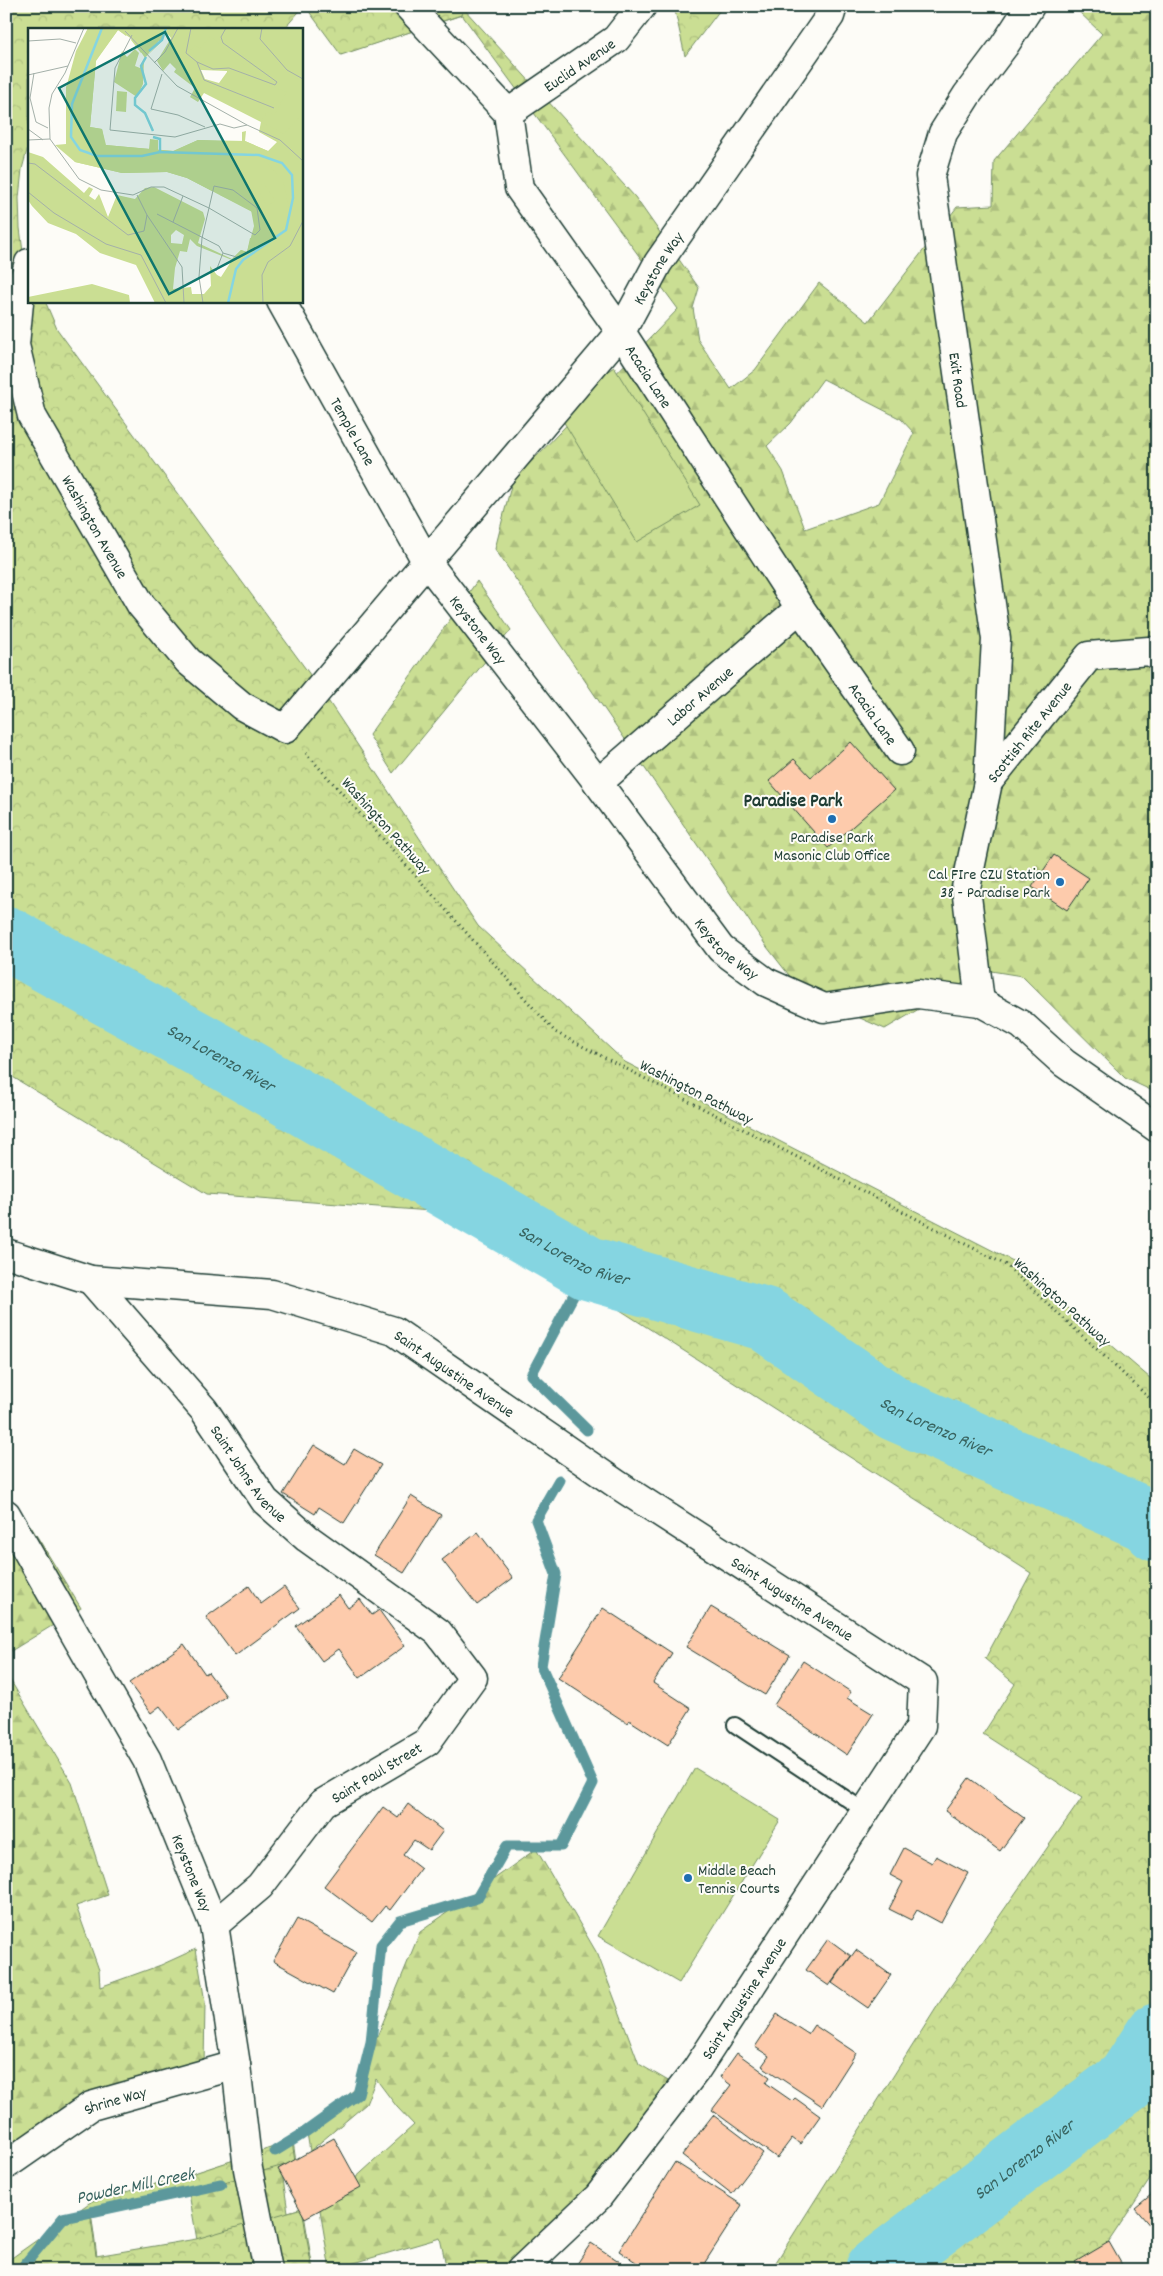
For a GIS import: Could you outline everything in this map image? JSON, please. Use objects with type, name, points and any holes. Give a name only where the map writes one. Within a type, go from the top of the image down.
[{"type":"street","points":[[408,6],[508,113]]},
{"type":"street","name":"Euclid Avenue","points":[[508,113],[616,39],[642,6]]},
{"type":"street","name":"Keystone Way","points":[[285,729],[621,332],[658,263],[830,16],[834,6]]},
{"type":"street","name":"Exit Road","points":[[988,782],[996,639],[930,176],[943,133],[967,95],[1004,46],[1030,6]]},
{"type":"street","name":"Acacia Lane","points":[[508,113],[519,188],[621,332],[800,608],[900,751]]},
{"type":"street","name":"Washington Avenue","points":[[28,266],[20,292],[15,345],[32,416],[141,606],[188,661],[242,706],[285,729]]},
{"type":"street","name":"Temple Lane","points":[[282,302],[426,561]]},
{"type":"street","name":"Keystone Way","points":[[426,561],[598,783],[721,949],[766,982],[824,1008],[918,994],[980,1002],[1022,1025],[1064,1063],[1157,1128]]},
{"type":"street","name":"Labor Avenue","points":[[598,783],[800,608]]},
{"type":"street","name":"Scottish Rite Avenue","points":[[980,1002],[966,888],[988,782],[1089,656],[1149,651],[1157,655]]},
{"type":"street","name":"Saint Augustine Avenue","points":[[6,1253],[91,1280],[272,1294],[394,1331],[618,1485],[923,1682],[921,1726],[696,2070],[598,2197],[521,2270]]},
{"type":"street","name":"Saint Johns Avenue","points":[[91,1280],[204,1410],[265,1501],[307,1538],[438,1632]]},
{"type":"street","name":"Keystone Way","points":[[6,1514],[147,1760],[214,1924],[236,2065],[248,2169],[268,2270]]},
{"type":"street","name":"Saint Paul Street","points":[[214,1924],[260,1886],[323,1803],[426,1742],[473,1678],[438,1632]]},
{"type":"street","name":"Shrine Way","points":[[6,2165],[91,2106],[236,2065]]},
{"type":"lane","points":[[735,1725],[865,1811]]},
{"type":"path","name":"Washington Pathway","points":[[285,729],[555,1032],[1006,1264],[1157,1404]]},
{"type":"green space","points":[[6,6],[304,6],[285,28],[28,28],[28,147],[22,169],[19,198],[20,228],[28,302],[45,302],[57,329],[319,687],[478,926],[625,1062],[1013,1261],[1157,1384],[1157,2169],[1107,2244],[1078,2270],[771,2270],[945,1994],[1082,1798],[983,1734],[1015,1684],[985,1659],[1031,1573],[470,1214],[207,1194],[6,1073]]},
{"type":"green space","points":[[305,6],[465,6],[461,15],[341,55]]},
{"type":"green space","points":[[306,6],[468,6],[464,9],[635,197],[699,288],[693,308],[698,340],[731,389],[755,370],[819,283],[868,322],[957,207],[993,205],[994,161],[1102,34],[1075,8],[1070,6],[1157,6],[1157,1093],[1125,1078],[1022,976],[985,970],[885,1029],[803,993],[767,947],[495,549],[512,482],[678,309],[462,15],[342,54]],"holes":[[[823,379],[901,419],[914,433],[879,503],[805,529],[783,471],[767,446],[791,423]]]},
{"type":"green space","points":[[674,6],[723,6],[685,56]]},
{"type":"green space","points":[[614,367],[700,505],[637,542],[554,406]]},
{"type":"green space","points":[[477,581],[511,630],[393,773],[369,735]]},
{"type":"green space","points":[[30,1525],[81,1608],[6,1654],[6,1539]]},
{"type":"green space","points":[[6,1673],[72,1783],[108,1895],[76,1906],[99,1970],[100,1987],[161,1965],[196,1949],[205,2002],[204,2066],[80,2117],[6,2174]]},
{"type":"green space","name":"Middle Beach Tennis Courts","points":[[695,1768],[780,1820],[679,1983],[598,1936]]},
{"type":"green space","points":[[536,1849],[598,1955],[639,2064],[670,2082],[579,2212],[503,2270],[447,2270],[440,2238],[330,2270],[320,2210],[414,2125],[397,2107],[376,2079],[366,2104],[310,2151],[307,2133],[356,2088],[420,1932]]},
{"type":"green space","points":[[292,2141],[295,2162],[189,2192],[90,2211],[96,2256],[196,2239],[302,2208],[312,2270],[6,2270],[6,2262],[92,2201],[182,2177]]},
{"type":"green space","points":[[293,2141],[296,2162],[281,2166],[288,2212],[303,2208],[313,2270],[6,2270],[6,2263],[93,2201],[183,2177]],"holes":[[[189,2193],[197,2240],[97,2257],[91,2212]]]},
{"type":"building","name":"Paradise Park Masonic Club Office","points":[[851,742],[894,790],[828,848],[769,781],[794,759],[811,777]]},
{"type":"building","name":"Cal FIre CZU Station 38 - Paradise Park","points":[[1054,855],[1089,878],[1067,910],[1032,887]]},
{"type":"building","points":[[314,1445],[345,1464],[354,1449],[381,1465],[344,1523],[319,1507],[315,1514],[283,1494]]},
{"type":"building","points":[[411,1496],[441,1515],[404,1573],[374,1555]]},
{"type":"building","points":[[478,1532],[513,1578],[477,1605],[442,1560]]},
{"type":"building","points":[[249,1586],[261,1604],[284,1587],[300,1608],[235,1656],[206,1617]]},
{"type":"building","points":[[339,1595],[348,1608],[360,1599],[372,1615],[379,1610],[405,1646],[360,1678],[339,1649],[322,1661],[296,1626]]},
{"type":"building","points":[[711,1607],[790,1655],[765,1695],[686,1647]]},
{"type":"building","points":[[603,1608],[672,1653],[653,1683],[691,1708],[668,1745],[629,1720],[627,1723],[558,1678]]},
{"type":"building","points":[[184,1644],[205,1674],[208,1672],[226,1696],[178,1730],[160,1706],[151,1713],[129,1683]]},
{"type":"building","points":[[803,1661],[851,1692],[847,1698],[873,1714],[847,1755],[774,1705]]},
{"type":"building","points":[[969,1778],[1024,1818],[1000,1851],[945,1811]]},
{"type":"building","points":[[408,1804],[443,1831],[429,1850],[414,1840],[403,1855],[421,1869],[390,1910],[385,1906],[372,1922],[324,1886],[383,1807],[398,1818]]},
{"type":"building","points":[[904,1848],[932,1863],[936,1856],[968,1873],[941,1923],[917,1910],[911,1920],[889,1909],[903,1882],[890,1875]]},
{"type":"building","points":[[297,1919],[356,1952],[333,1994],[273,1961]]},
{"type":"building","points":[[828,1939],[851,1956],[829,1986],[806,1970]]},
{"type":"building","points":[[856,1950],[891,1975],[868,2008],[832,1983]]},
{"type":"building","points":[[777,2014],[808,2034],[814,2025],[856,2053],[822,2106],[762,2066],[769,2056],[755,2047]]},
{"type":"building","points":[[737,2053],[770,2077],[766,2083],[792,2101],[795,2098],[820,2116],[800,2144],[792,2138],[777,2158],[712,2110],[731,2085],[720,2077]]},
{"type":"building","points":[[713,2115],[763,2153],[732,2194],[682,2155]]},
{"type":"building","points":[[334,2138],[361,2187],[305,2218],[278,2169]]},
{"type":"building","points":[[675,2162],[742,2205],[700,2270],[648,2270],[619,2251]]},
{"type":"building","points":[[1157,2190],[1157,2234],[1135,2208]]},
{"type":"building","points":[[1109,2242],[1125,2270],[1080,2270],[1075,2262]]},
{"type":"building","points":[[591,2243],[631,2269],[631,2270],[573,2270]]},
{"type":"waterway","name":"San Lorenzo River","points":[[6,938],[227,1060],[588,1268],[765,1319],[895,1409],[1147,1520],[1157,1530]]},
{"type":"waterway","name":"Powder Mill Creek","points":[[587,1430],[531,1375],[588,1268]]},
{"type":"waterway","name":"Powder Mill Creek","points":[[275,2151],[301,2135],[358,2094],[371,2042],[381,1945],[400,1921],[477,1898],[507,1846],[561,1846],[593,1783],[541,1666],[556,1574],[536,1520],[559,1480]]},
{"type":"waterway","name":"San Lorenzo River","points":[[877,2270],[1128,2080],[1157,2035]]},
{"type":"waterway","name":"Powder Mill Creek","points":[[20,2270],[63,2218],[221,2184]]},
{"type":"place","name":"Paradise Park Masonic Club Office","points":[[832,819]]},
{"type":"place","name":"Cal FIre CZU Station 38 - Paradise Park","points":[[1060,882]]},
{"type":"place","name":"Middle Beach Tennis Courts","points":[[688,1878]]},
{"type":"district","name":"Paradise Park","points":[[793,799]]}]
